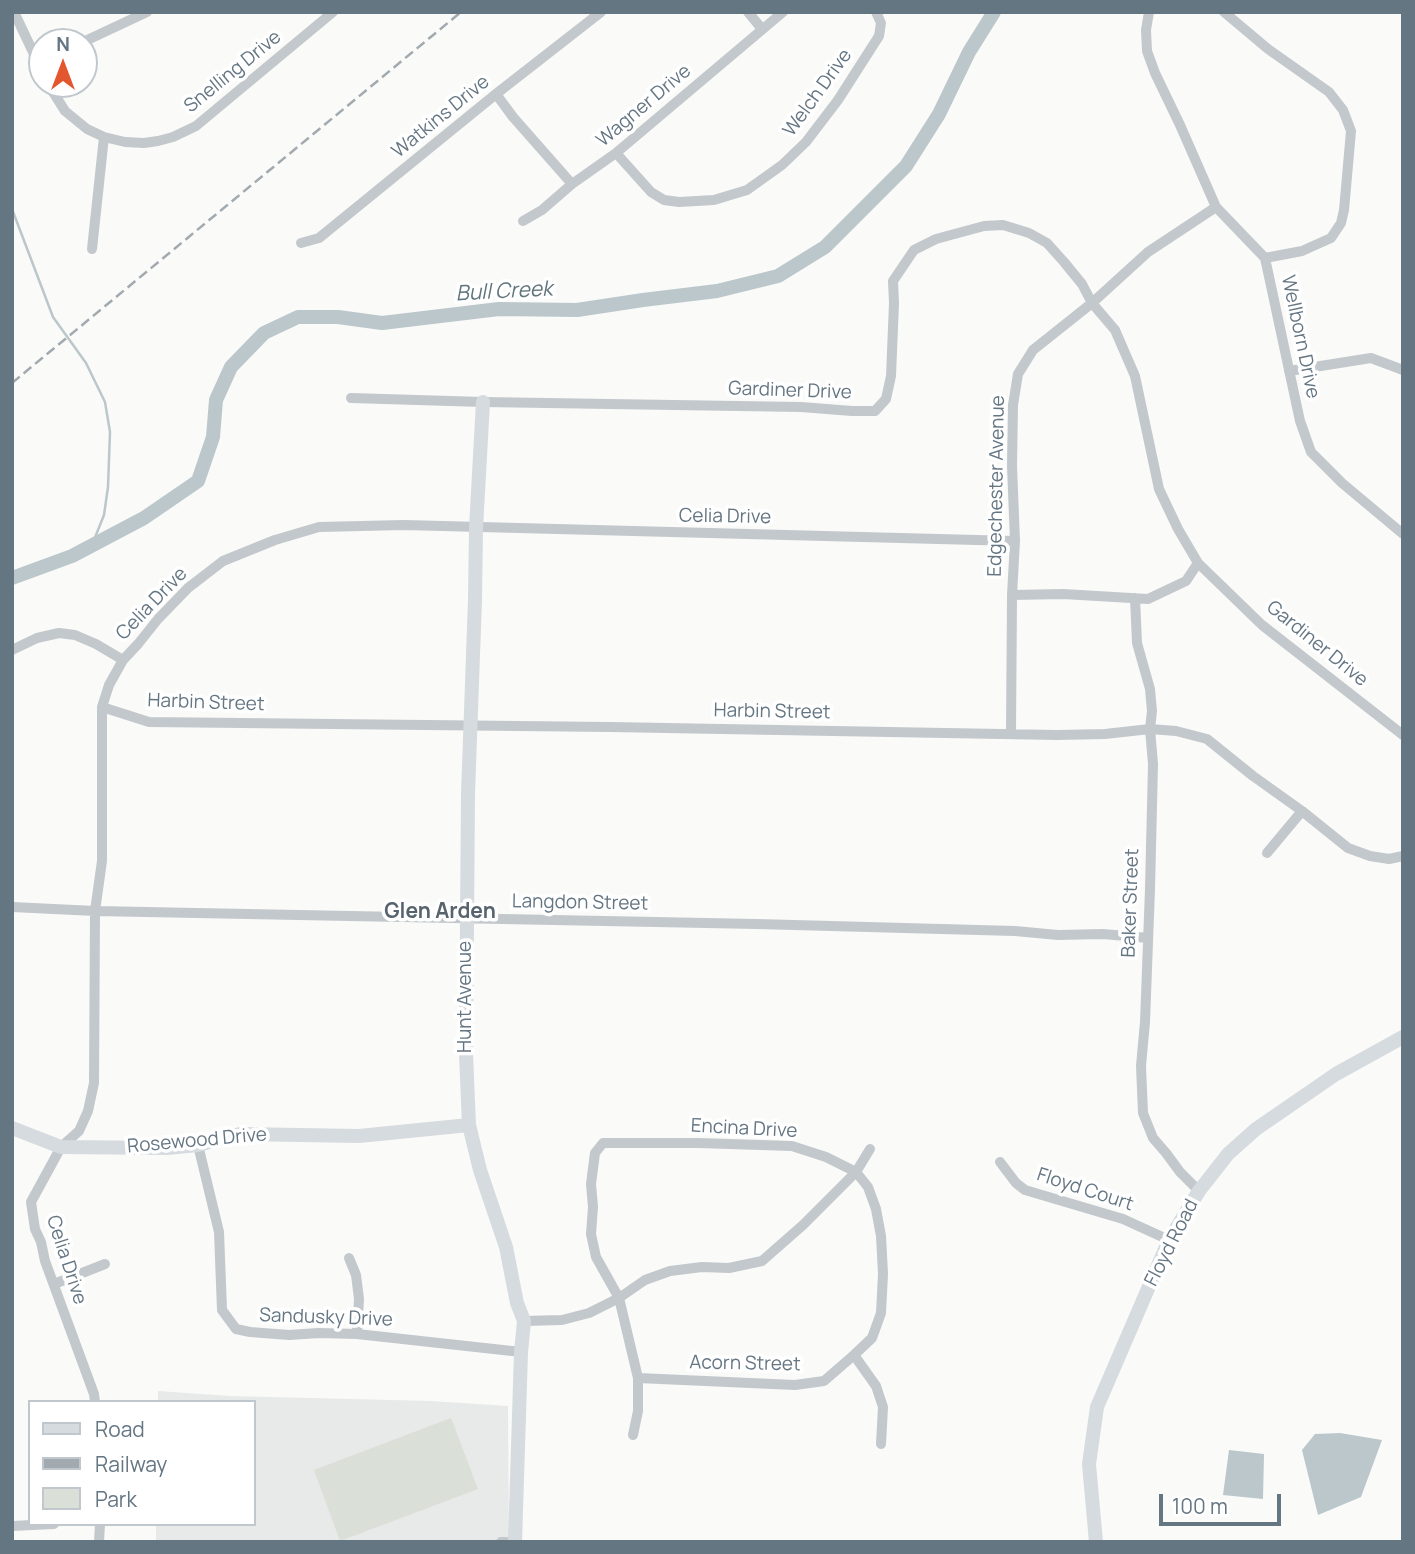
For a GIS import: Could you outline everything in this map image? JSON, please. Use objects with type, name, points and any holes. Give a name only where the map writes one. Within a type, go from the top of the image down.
[{"type":"street","points":[[15,12],[28,38]]},
{"type":"street","points":[[98,35],[147,12]]},
{"type":"street","name":"Watkins Drive","points":[[301,243],[319,238],[601,12]]},
{"type":"street","points":[[748,12],[762,29]]},
{"type":"street","name":"Wagner Drive","points":[[523,221],[542,210],[572,184],[616,153],[783,12]]},
{"type":"street","name":"Welch Drive","points":[[616,153],[651,192],[664,200],[713,200],[747,190],[782,165],[806,142],[833,107],[879,36],[881,23],[876,12]]},
{"type":"street","name":"Wellborn Drive","points":[[1149,12],[1147,51],[1216,207],[1265,258],[1300,421],[1311,452],[1403,534]]},
{"type":"street","points":[[1224,12],[1268,49],[1329,92],[1343,110],[1351,131],[1344,210],[1341,223],[1331,238],[1302,251],[1265,258]]},
{"type":"street","name":"Snelling Drive","points":[[104,137],[144,143],[173,137],[196,126],[330,13]]},
{"type":"street","points":[[496,94],[572,184]]},
{"type":"street","points":[[57,98],[71,117],[104,137],[92,249]]},
{"type":"street","name":"Edgechester Avenue","points":[[1011,733],[1015,541],[1013,405],[1017,373],[1033,350],[1092,303],[1148,252],[1216,207]]},
{"type":"street","name":"Gardiner Drive","points":[[351,398],[801,407],[875,411],[886,399],[891,376],[893,281],[914,250],[936,239],[984,226],[1003,225],[1029,233],[1047,243],[1082,284],[1092,303],[1115,330],[1135,376],[1159,489],[1198,563],[1262,625],[1403,735]]},
{"type":"street","points":[[1289,371],[1371,358],[1403,370]]},
{"type":"street","name":"Hunt Avenue","points":[[484,402],[476,528],[477,726],[470,743],[466,1054],[469,1125],[480,1170],[506,1247],[517,1303],[524,1321],[515,1542]]},
{"type":"street","name":"Celia Drive","points":[[95,1400],[35,1229],[31,1202],[61,1147],[79,1131],[88,1111],[94,1083],[95,911],[102,861],[102,707],[109,685],[123,660],[188,588],[223,561],[275,540],[319,527],[404,526],[1015,541]]},
{"type":"street","points":[[1186,582],[1198,563]]},
{"type":"street","points":[[1012,595],[1063,594],[1148,599],[1186,582],[1211,577]]},
{"type":"street","name":"Baker Street","points":[[1135,598],[1137,643],[1150,689],[1153,764],[1145,1022],[1141,1066],[1143,1113],[1153,1138],[1199,1191]]},
{"type":"street","points":[[12,650],[37,638],[59,634],[75,635],[96,643],[123,660]]},
{"type":"street","name":"Harbin Street","points":[[102,707],[149,722],[1057,735],[1150,729],[1176,731],[1208,739],[1348,848],[1389,859],[1403,856]]},
{"type":"street","points":[[1267,853],[1302,811]]},
{"type":"street","name":"Langdon Street","points":[[12,907],[988,930],[1148,938]]},
{"type":"street","name":"Floyd Road","points":[[1096,1542],[1089,1464],[1097,1407],[1168,1240],[1199,1191],[1228,1154],[1256,1129],[1336,1074],[1403,1037]]},
{"type":"street","name":"Rosewood Drive","points":[[12,1128],[61,1147],[167,1148],[240,1134],[359,1136],[469,1125]]},
{"type":"street","name":"Encina Drive","points":[[619,1298],[596,1256],[591,1234],[591,1184],[595,1153],[603,1143],[793,1146],[826,1157],[856,1172]]},
{"type":"street","name":"Sandusky Drive","points":[[198,1144],[219,1232],[222,1310],[236,1329],[289,1335],[356,1334],[521,1352]]},
{"type":"street","points":[[524,1321],[562,1320],[589,1314],[645,1280],[670,1271],[702,1267],[729,1268],[762,1261],[856,1172],[870,1149]]},
{"type":"street","name":"Floyd Court","points":[[1000,1162],[1025,1190],[1123,1219],[1168,1240]]},
{"type":"street","name":"Acorn Street","points":[[638,1378],[796,1385],[824,1381],[872,1338],[881,1313],[881,1236],[868,1187],[856,1172]]},
{"type":"street","points":[[349,1258],[356,1275],[359,1299],[356,1334]]},
{"type":"street","points":[[54,1283],[105,1264]]},
{"type":"street","points":[[619,1298],[638,1378],[638,1411],[633,1434]]},
{"type":"street","points":[[854,1355],[876,1386],[880,1397],[883,1407],[881,1444]]},
{"type":"shaded area","points":[[158,1391],[508,1406],[509,1542],[156,1542],[156,1526],[256,1526],[256,1400],[158,1400]]},
{"type":"shaded area","points":[[1340,1433],[1382,1440],[1361,1497],[1318,1515],[1302,1450],[1315,1434]]},
{"type":"shaded area","points":[[1229,1450],[1264,1454],[1263,1499],[1223,1495]]},
{"type":"green space","points":[[451,1418],[478,1489],[340,1541],[314,1470]]},
{"type":"waterway","name":"Bull Creek","points":[[12,578],[72,556],[144,518],[198,481],[213,437],[216,400],[231,367],[264,333],[298,317],[338,317],[382,323],[499,309],[577,310],[717,291],[778,276],[825,247],[906,166],[939,114],[969,52],[994,12]]},
{"type":"waterway","points":[[12,209],[53,317],[86,363],[105,402],[110,432],[108,487],[104,515],[92,545]]},
{"type":"railway","points":[[12,383],[461,12]]},
{"type":"district","name":"Glen Arden","points":[[440,912]]}]
